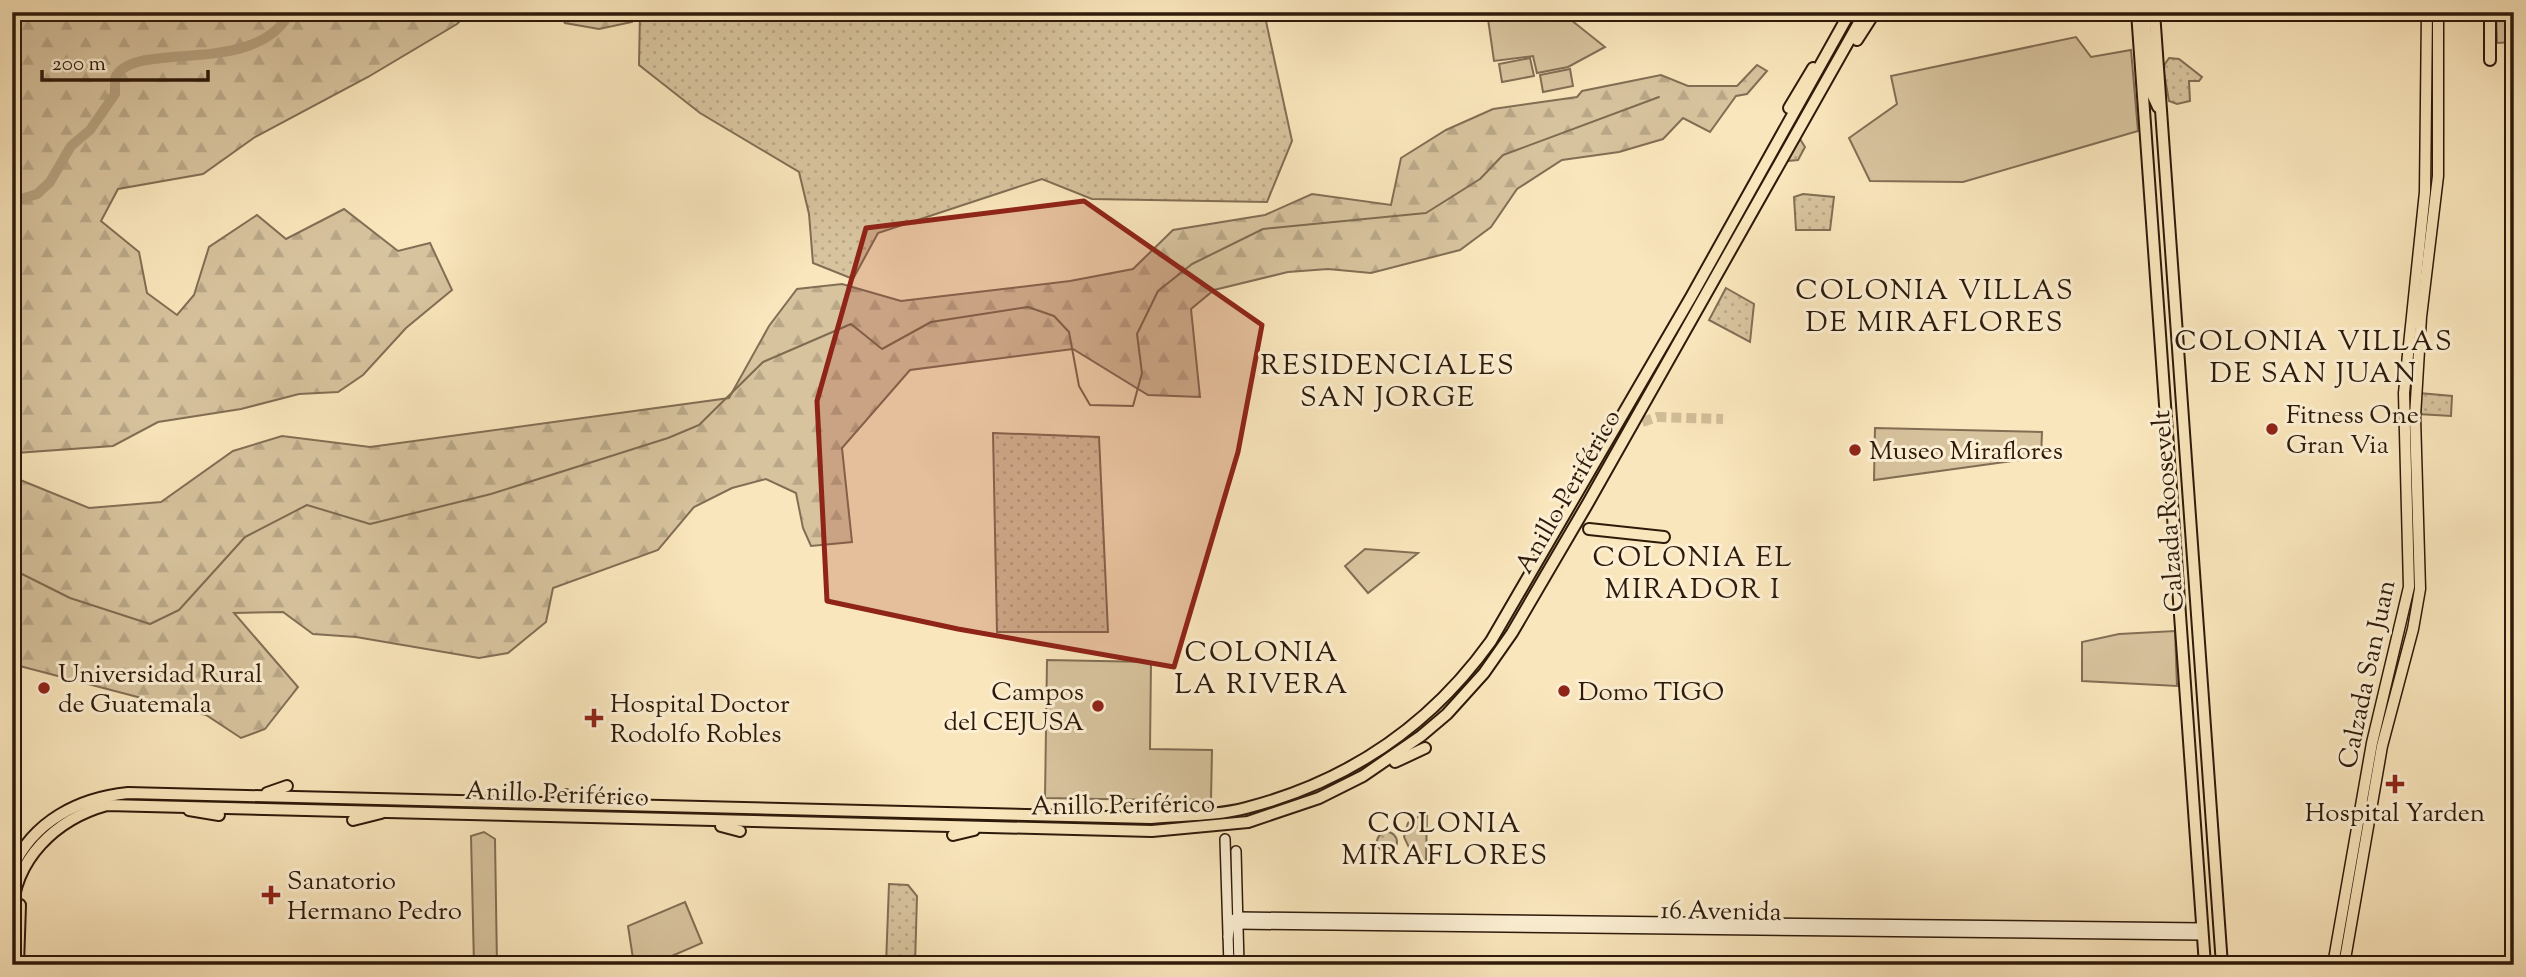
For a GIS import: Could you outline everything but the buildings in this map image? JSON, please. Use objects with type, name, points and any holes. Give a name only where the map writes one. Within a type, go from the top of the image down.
[{"type":"highway","name":"Anillo Periférico","points":[[12,869],[30,839],[49,822],[86,800],[128,793],[604,807],[820,808],[1151,818],[1245,808],[1314,786],[1345,772],[1399,737],[1444,697],[1495,635],[1691,297],[1776,144],[1781,123],[1802,81],[1828,50],[1850,12]]},
{"type":"highway","name":"Anillo Periférico","points":[[12,914],[26,863],[38,846],[74,817],[107,805],[152,803],[694,821],[1142,831],[1216,827],[1248,822],[1319,798],[1363,776],[1420,736],[1484,673],[1512,634],[1865,12]]},
{"type":"highway","points":[[1839,60],[1847,55],[1875,12]]},
{"type":"highway","name":"Calzada Roosevelt","points":[[2137,12],[2174,573],[2205,965]]},
{"type":"highway","name":"Calzada Roosevelt","points":[[2154,12],[2222,965]]},
{"type":"highway","points":[[2368,12],[2388,12]]},
{"type":"highway","points":[[2490,12],[2490,60]]},
{"type":"highway","points":[[2144,13],[2152,94],[2161,116]]},
{"type":"highway","points":[[1757,216],[1770,183]]},
{"type":"highway","points":[[1715,275],[1732,264]]},
{"type":"highway","points":[[1444,697],[1461,687],[1504,637],[1625,430],[1671,344],[1691,297]]},
{"type":"highway","points":[[1595,491],[1609,478]]},
{"type":"highway","points":[[1538,545],[1562,516]]},
{"type":"highway","points":[[1589,529],[1664,537]]},
{"type":"highway","points":[[1363,776],[1425,748]]},
{"type":"highway","points":[[247,796],[274,792],[287,786]]},
{"type":"highway","points":[[565,795],[604,807]]},
{"type":"highway","points":[[820,808],[858,800]]},
{"type":"highway","points":[[152,803],[219,815]]},
{"type":"highway","points":[[1015,806],[1053,814]]},
{"type":"highway","points":[[353,820],[396,810]]},
{"type":"highway","points":[[20,965],[19,912],[29,875],[44,848],[74,817]]},
{"type":"highway","points":[[694,821],[740,831]]},
{"type":"highway","points":[[953,835],[991,827]]},
{"type":"main road","name":"Calzada San Juan","points":[[2333,965],[2372,743],[2409,587],[2404,393],[2425,192],[2427,12]]},
{"type":"main road","name":"Calzada San Juan","points":[[2344,965],[2382,746],[2413,629],[2420,589],[2415,417],[2421,317],[2438,176],[2438,12]]},
{"type":"main road","points":[[1225,839],[1229,965]]},
{"type":"main road","points":[[1236,851],[1239,965]]},
{"type":"main road","name":"16 Avenida","points":[[1238,920],[2202,932]]},
{"type":"main road","points":[[1228,937],[1231,921],[1238,920]]},
{"type":"main road","points":[[12,959],[20,965]]},
{"type":"highlighted area","points":[[1084,201],[1262,325],[1238,452],[1174,667],[958,629],[827,601],[817,401],[866,228]]},
{"type":"green space","points":[[12,12],[469,12],[457,24],[368,77],[255,137],[203,174],[118,189],[101,221],[139,252],[147,293],[177,315],[194,295],[209,247],[257,215],[286,239],[344,209],[398,251],[430,243],[452,290],[406,328],[363,375],[338,392],[299,394],[241,409],[158,422],[113,446],[16,453],[13,477],[89,508],[161,502],[233,451],[282,436],[370,447],[729,398],[769,326],[797,289],[842,284],[901,301],[1070,281],[1133,269],[1173,230],[1265,215],[1312,194],[1391,205],[1401,158],[1446,130],[1493,109],[1577,97],[1582,91],[1661,75],[1688,86],[1737,86],[1757,65],[1767,71],[1747,94],[1736,96],[1710,132],[1683,118],[1663,139],[1619,152],[1562,160],[1517,189],[1491,227],[1460,250],[1371,273],[1328,269],[1288,272],[1214,290],[1191,309],[1200,397],[1148,395],[1073,349],[910,370],[842,448],[852,542],[811,546],[803,528],[796,493],[766,479],[732,488],[694,507],[658,550],[553,588],[546,622],[508,653],[479,658],[356,637],[313,634],[283,612],[234,613],[298,687],[265,729],[241,738],[206,715],[12,664]]},
{"type":"green space","points":[[558,12],[632,12],[632,22],[599,29],[565,23]]},
{"type":"green space","points":[[640,12],[1264,12],[1292,141],[1267,202],[1092,199],[1042,179],[878,233],[853,279],[813,263],[809,214],[799,172],[700,113],[639,65]]},
{"type":"green space","points":[[1500,12],[1561,12],[1605,47],[1568,67],[1537,73],[1533,56],[1494,61],[1488,19]]},
{"type":"green space","points":[[2496,12],[2514,12],[2514,42],[2497,43]]},
{"type":"green space","points":[[2076,37],[2091,57],[2131,50],[2138,131],[1963,182],[1870,181],[1849,138],[1897,104],[1891,76]]},
{"type":"green space","points":[[1530,58],[1534,76],[1502,82],[1499,64]]},
{"type":"green space","points":[[2169,58],[2179,59],[2202,77],[2199,81],[2189,81],[2190,101],[2177,104],[2169,101],[2163,67]]},
{"type":"green space","points":[[1570,69],[1573,86],[1543,92],[1540,75]]},
{"type":"green space","points":[[1800,139],[1805,147],[1798,160],[1787,161]]},
{"type":"green space","points":[[1803,194],[1834,197],[1830,230],[1796,230],[1794,197]]},
{"type":"green space","points":[[1726,288],[1754,304],[1750,342],[1709,320]]},
{"type":"green space","points":[[2419,393],[2452,396],[2451,416],[2418,414]]},
{"type":"green space","points":[[1875,428],[2042,432],[2041,457],[1874,480]]},
{"type":"green space","points":[[993,433],[1099,437],[1108,632],[997,632]]},
{"type":"green space","points":[[1365,549],[1418,553],[1368,593],[1345,566]]},
{"type":"green space","points":[[2175,631],[2177,686],[2082,681],[2082,642],[2119,634]]},
{"type":"green space","name":"Campos del CEJUSA","points":[[1047,660],[1151,662],[1150,749],[1212,750],[1211,801],[1045,798]]},
{"type":"green space","points":[[1427,812],[1426,862],[1413,856],[1404,837],[1408,823]]},
{"type":"green space","points":[[484,832],[495,839],[497,965],[474,965],[471,836]]},
{"type":"green space","points":[[1387,832],[1394,835],[1397,842],[1394,849],[1387,852],[1380,849],[1377,842],[1380,835]]},
{"type":"green space","points":[[889,884],[908,885],[917,896],[915,965],[886,965]]},
{"type":"green space","points":[[685,902],[702,943],[651,965],[634,965],[628,926]]},
{"type":"waterway","points":[[12,202],[37,194],[50,182],[71,146],[90,130],[115,94],[115,78],[126,66],[145,60],[224,52],[251,45],[273,32],[290,12]]},
{"type":"waterway","points":[[12,569],[70,598],[150,624],[179,610],[245,537],[307,505],[370,524],[491,494],[668,438],[699,425],[763,362],[851,324],[882,349],[931,322],[1028,307],[1054,316],[1069,332],[1079,386],[1090,405],[1133,406],[1142,373],[1137,334],[1158,291],[1192,264],[1263,229],[1426,213],[1480,179],[1503,155],[1659,97]]},
{"type":"tunnel","points":[[1628,427],[1657,417],[1723,419]]},
{"type":"place","name":"Fitness One Gran Via","points":[[2272,429]]},
{"type":"place","name":"Museo Miraflores","points":[[1855,450]]},
{"type":"place","name":"Universidad Rural de Guatemala","points":[[44,688]]},
{"type":"place","name":"Domo TIGO","points":[[1564,691]]},
{"type":"place","name":"Campos del CEJUSA","points":[[1098,706]]},
{"type":"place","name":"Hospital Doctor Rodolfo Robles","points":[[594,718]]},
{"type":"place","name":"Hospital Yarden","points":[[2395,784]]},
{"type":"place","name":"Sanatorio Hermano Pedro","points":[[271,895]]},
{"type":"district","name":"COLONIA VILLAS DE MIRAFLORES","points":[[1935,305]]},
{"type":"district","name":"COLONIA VILLAS DE SAN JUAN","points":[[2314,356]]},
{"type":"district","name":"RESIDENCIALES SAN JORGE","points":[[1388,380]]},
{"type":"district","name":"COLONIA EL MIRADOR I","points":[[1693,572]]},
{"type":"district","name":"COLONIA LA RIVERA","points":[[1262,667]]},
{"type":"district","name":"COLONIA MIRAFLORES","points":[[1445,838]]}]
